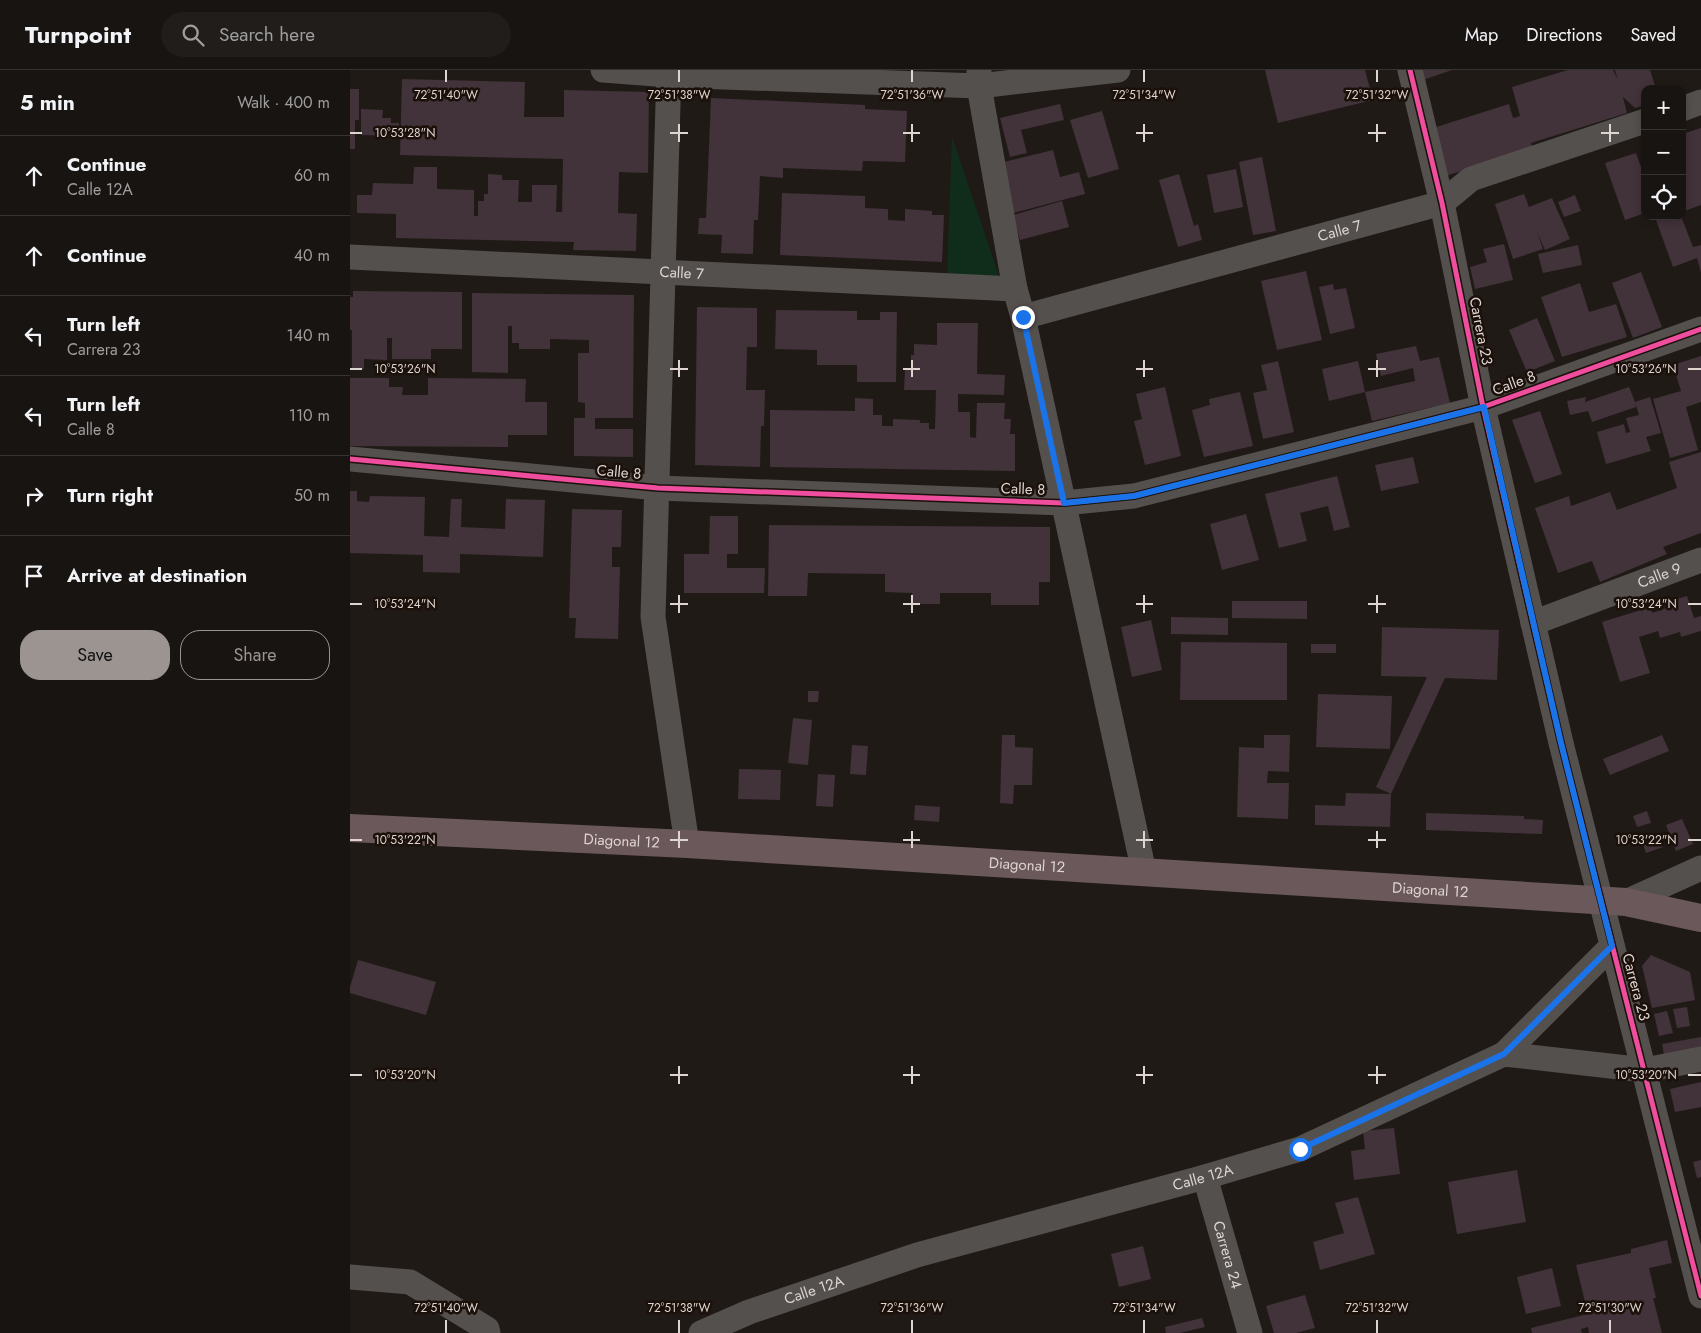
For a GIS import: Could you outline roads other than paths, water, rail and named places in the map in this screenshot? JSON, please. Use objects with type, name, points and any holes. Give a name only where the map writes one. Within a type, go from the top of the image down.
[{"type":"highway","name":"Diagonal 12","points":[[350,828],[687,844],[1613,901],[1701,918]]},
{"type":"street","points":[[603,70],[979,78],[1118,70]]},
{"type":"street","name":"Carrera 23","points":[[1410,70],[1442,204],[1484,407],[1533,623],[1613,901],[1612,946],[1701,1296]]},
{"type":"street","points":[[669,72],[654,617],[687,844]]},
{"type":"street","points":[[979,78],[1016,289],[1144,872]]},
{"type":"street","points":[[1686,108],[1701,102]]},
{"type":"street","name":"Calle 7","points":[[1023,317],[1442,204],[1471,179],[1641,122]]},
{"type":"street","name":"Calle 7","points":[[350,257],[1016,289]]},
{"type":"street","name":"Calle 8","points":[[350,459],[658,488],[1064,503],[1134,496],[1484,407],[1701,329]]},
{"type":"street","name":"Calle 9","points":[[1533,623],[1701,560]]},
{"type":"street","points":[[1613,901],[1701,868]]},
{"type":"street","points":[[1504,1054],[1612,946]]},
{"type":"street","points":[[1504,1054],[1645,1070],[1701,1059]]},
{"type":"street","name":"Calle 12A","points":[[701,1333],[749,1312],[917,1255],[1205,1177],[1300,1149],[1504,1054]]},
{"type":"street","name":"Carrera 24","points":[[1205,1177],[1250,1333]]},
{"type":"street","points":[[350,1277],[410,1282],[487,1329],[488,1333]]}]
